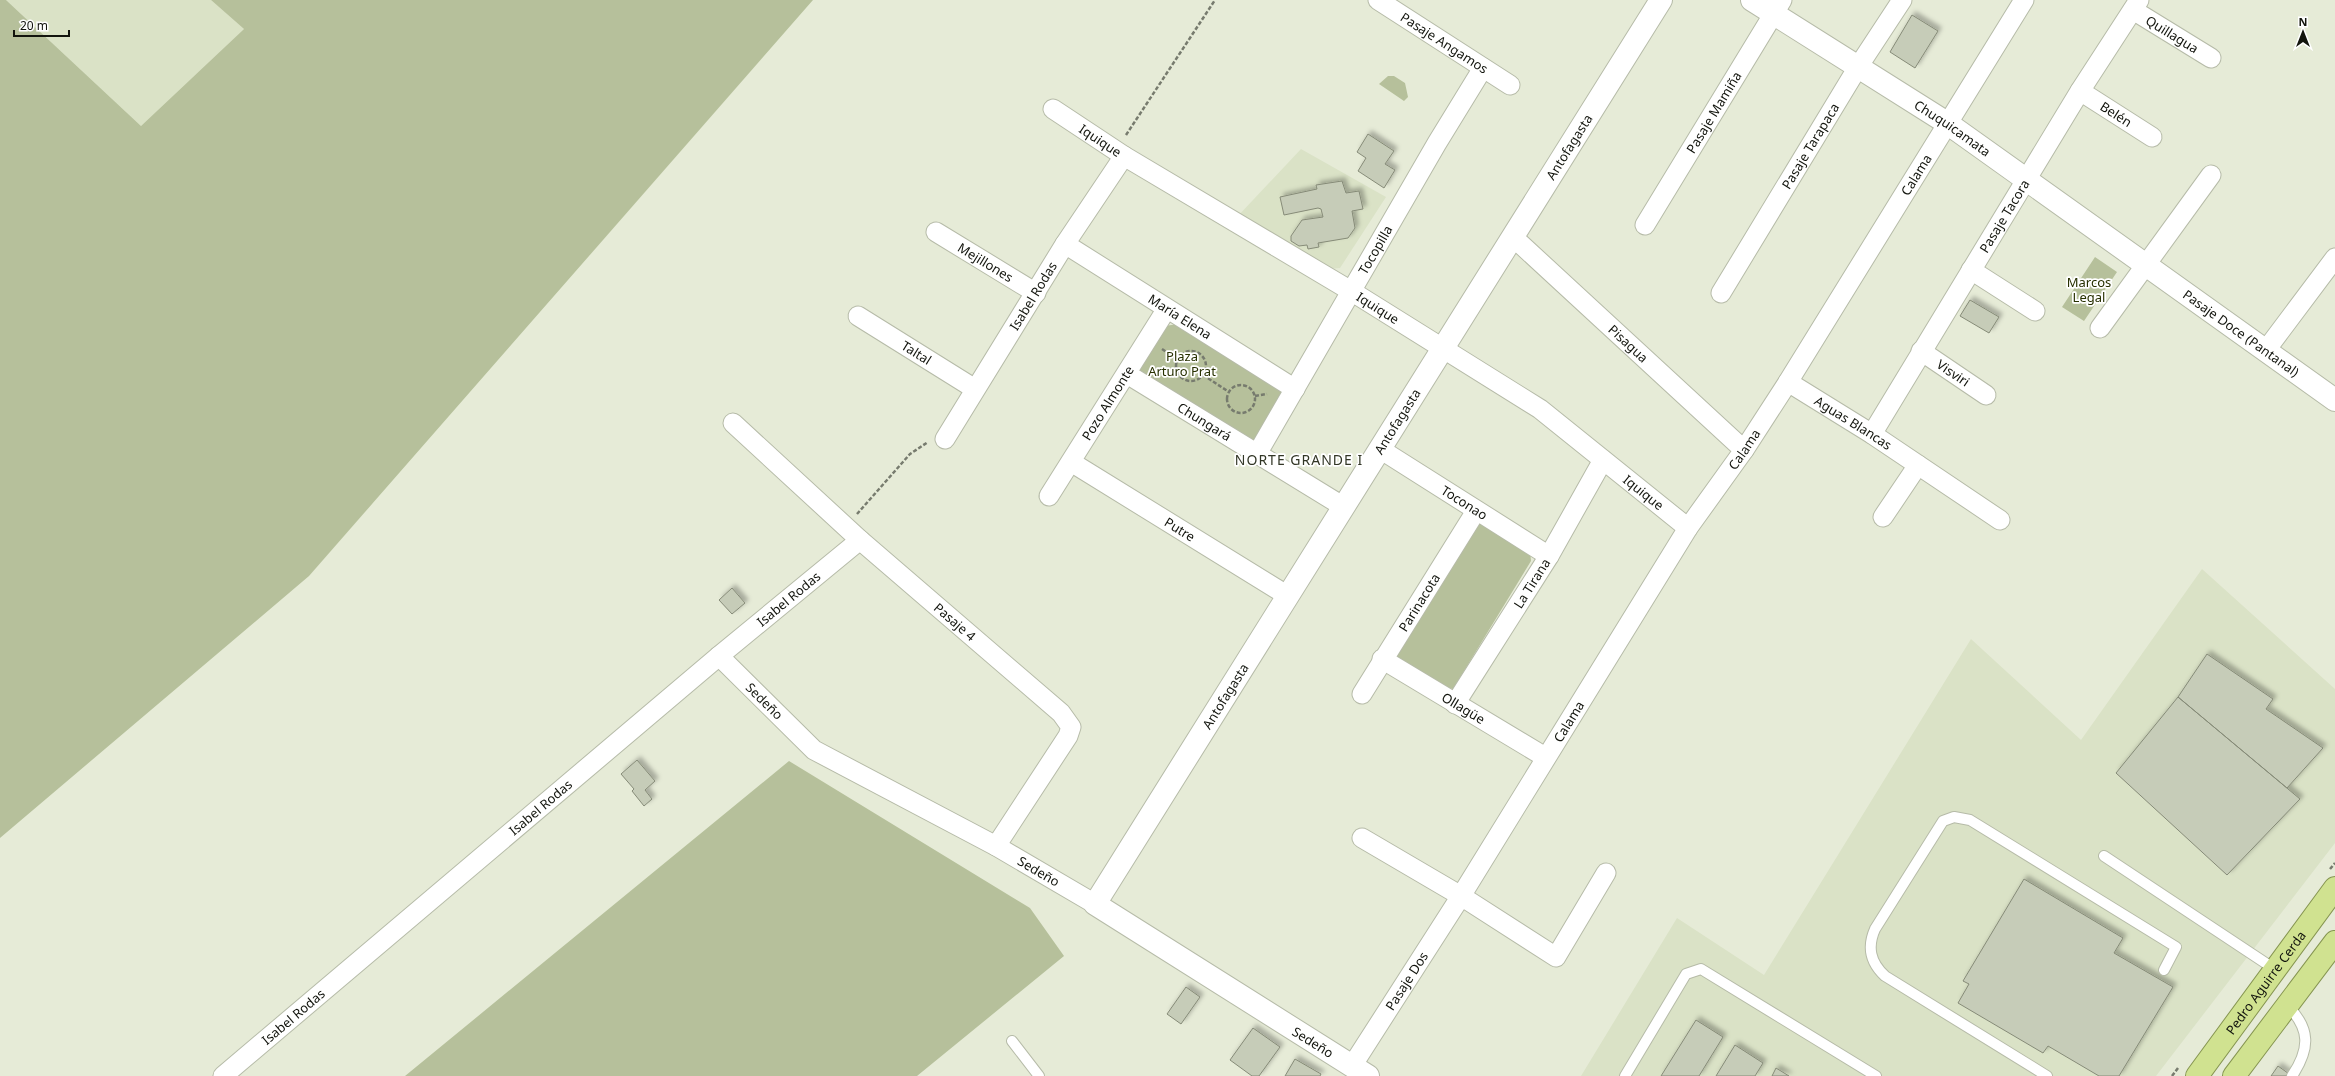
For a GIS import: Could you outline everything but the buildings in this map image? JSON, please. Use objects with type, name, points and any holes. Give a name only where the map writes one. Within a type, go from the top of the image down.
[{"type":"highway","name":"Pedro Aguirre Cerda","points":[[2197,1076],[2332,893]]},
{"type":"highway","points":[[2332,893],[2323,925],[2324,934],[2333,949]]},
{"type":"highway","points":[[2290,950],[2311,948],[2333,949]]},
{"type":"highway","points":[[2234,1076],[2287,1005],[2333,949]]},
{"type":"street","name":"Pasaje Angamos","points":[[1378,0],[1510,85]]},
{"type":"street","name":"Antofagasta","points":[[1095,904],[1661,0]]},
{"type":"street","name":"Chuquicamata","points":[[1752,0],[1778,7],[1858,67],[1947,122],[2148,265]]},
{"type":"street","name":"Pasaje Tarapaca","points":[[1721,293],[1858,67],[1902,0]]},
{"type":"street","name":"Calama","points":[[1460,896],[1688,528],[1744,450],[1788,382],[1947,122],[2024,0]]},
{"type":"street","name":"Quillagua","points":[[2136,5],[2211,58]]},
{"type":"street","name":"Pasaje Tacora","points":[[1872,434],[2080,91],[2136,5]]},
{"type":"street","name":"Pasaje Mamiña","points":[[1645,225],[1778,7]]},
{"type":"street","name":"Tocopilla","points":[[1257,454],[1351,291],[1483,68]]},
{"type":"street","name":"Belén","points":[[2080,91],[2152,137]]},
{"type":"street","name":"Iquique","points":[[1053,109],[1120,153],[1351,291],[1540,408],[1688,528]]},
{"type":"street","name":"Isabel Rodas","points":[[945,439],[1036,293],[1120,153]]},
{"type":"street","points":[[2100,328],[2148,265],[2211,175]]},
{"type":"street","name":"Mejillones","points":[[936,232],[1036,293]]},
{"type":"street","name":"Pisagua","points":[[1513,237],[1744,450]]},
{"type":"street","name":"María Elena","points":[[1065,244],[1166,310],[1295,389]]},
{"type":"street","points":[[2266,350],[2335,258]]},
{"type":"street","name":"Pasaje Doce (Pantanal)","points":[[2148,265],[2335,400]]},
{"type":"street","points":[[1972,270],[2035,311]]},
{"type":"street","name":"Pozo Almonte","points":[[1049,496],[1166,310]]},
{"type":"street","name":"Taltal","points":[[858,316],[975,389]]},
{"type":"street","name":"Visviri","points":[[1921,352],[1986,395]]},
{"type":"street","name":"Chungará","points":[[1127,374],[1344,507]]},
{"type":"street","name":"Aguas Blancas","points":[[1788,382],[1872,434],[2000,520]]},
{"type":"street","name":"Pasaje 4","points":[[733,423],[860,540],[1061,713],[1071,727],[1068,736],[996,846]]},
{"type":"street","name":"Toconao","points":[[1380,449],[1549,556]]},
{"type":"street","name":"La Tirana","points":[[1455,704],[1549,556],[1603,460]]},
{"type":"street","name":"Putre","points":[[1071,462],[1288,596]]},
{"type":"street","points":[[1883,517],[1918,465]]},
{"type":"street","name":"Parinacota","points":[[1362,694],[1382,659],[1476,511]]},
{"type":"street","name":"Isabel Rodas","points":[[223,1076],[719,656],[860,540]]},
{"type":"street","name":"Sedeño","points":[[719,656],[814,750],[996,846],[1095,904],[1355,1073]]},
{"type":"street","name":"Ollagüe","points":[[1382,659],[1545,757]]},
{"type":"street","points":[[1362,838],[1460,896],[1556,957],[1606,873]]},
{"type":"street","name":"Pasaje Dos","points":[[1355,1073],[1460,896]]},
{"type":"lane","points":[[2048,1076],[1885,976],[1874,963],[1870,946],[1875,929],[1943,822],[1954,817],[1970,820],[2176,948],[2164,970]]},
{"type":"lane","points":[[2104,856],[2276,970]]},
{"type":"lane","points":[[1625,1076],[1686,974],[1701,969],[1876,1076]]},
{"type":"lane","points":[[2287,1005],[2301,1022],[2306,1042],[2301,1062],[2292,1076]]},
{"type":"lane","points":[[1012,1041],[1039,1076]]},
{"type":"path","points":[[1120,153],[1141,109],[1215,0]]},
{"type":"path","points":[[1191,350],[1200,354],[1206,362],[1203,374],[1193,381],[1183,379],[1176,372],[1175,362],[1178,357],[1191,350]]},
{"type":"path","points":[[1203,374],[1229,392]]},
{"type":"path","points":[[1236,386],[1246,386],[1254,392],[1256,401],[1254,406],[1248,412],[1234,412],[1228,406],[1229,392],[1236,386]]},
{"type":"path","points":[[846,526],[910,454],[925,442],[945,439]]},
{"type":"shaded area","points":[[6,0],[211,0],[244,29],[141,126]]},
{"type":"shaded area","points":[[1301,149],[1386,197],[1340,268],[1328,269],[1237,217]]},
{"type":"shaded area","points":[[2202,569],[2335,689],[2335,843],[2156,1076],[1581,1076],[1677,918],[1764,975],[1971,639],[2081,740]]},
{"type":"green space","points":[[0,0],[6,0],[141,126],[244,29],[211,0],[813,0],[309,576],[0,838]]},
{"type":"green space","points":[[1388,76],[1394,76],[1405,83],[1408,97],[1404,101],[1379,84]]},
{"type":"green space","name":"Marcos Legal","points":[[2095,257],[2117,272],[2084,321],[2062,307]]},
{"type":"green space","name":"Plaza Arturo Prat","points":[[1179,324],[1283,388],[1286,398],[1259,441],[1252,443],[1143,378],[1140,368],[1164,326]]},
{"type":"green space","points":[[1482,523],[1530,550],[1531,561],[1453,689],[1443,687],[1397,659],[1396,647],[1472,526]]},
{"type":"green space","points":[[789,761],[1030,908],[1064,956],[917,1076],[405,1076]]},
{"type":"district","name":"NORTE GRANDE I","points":[[1299,460]]}]
